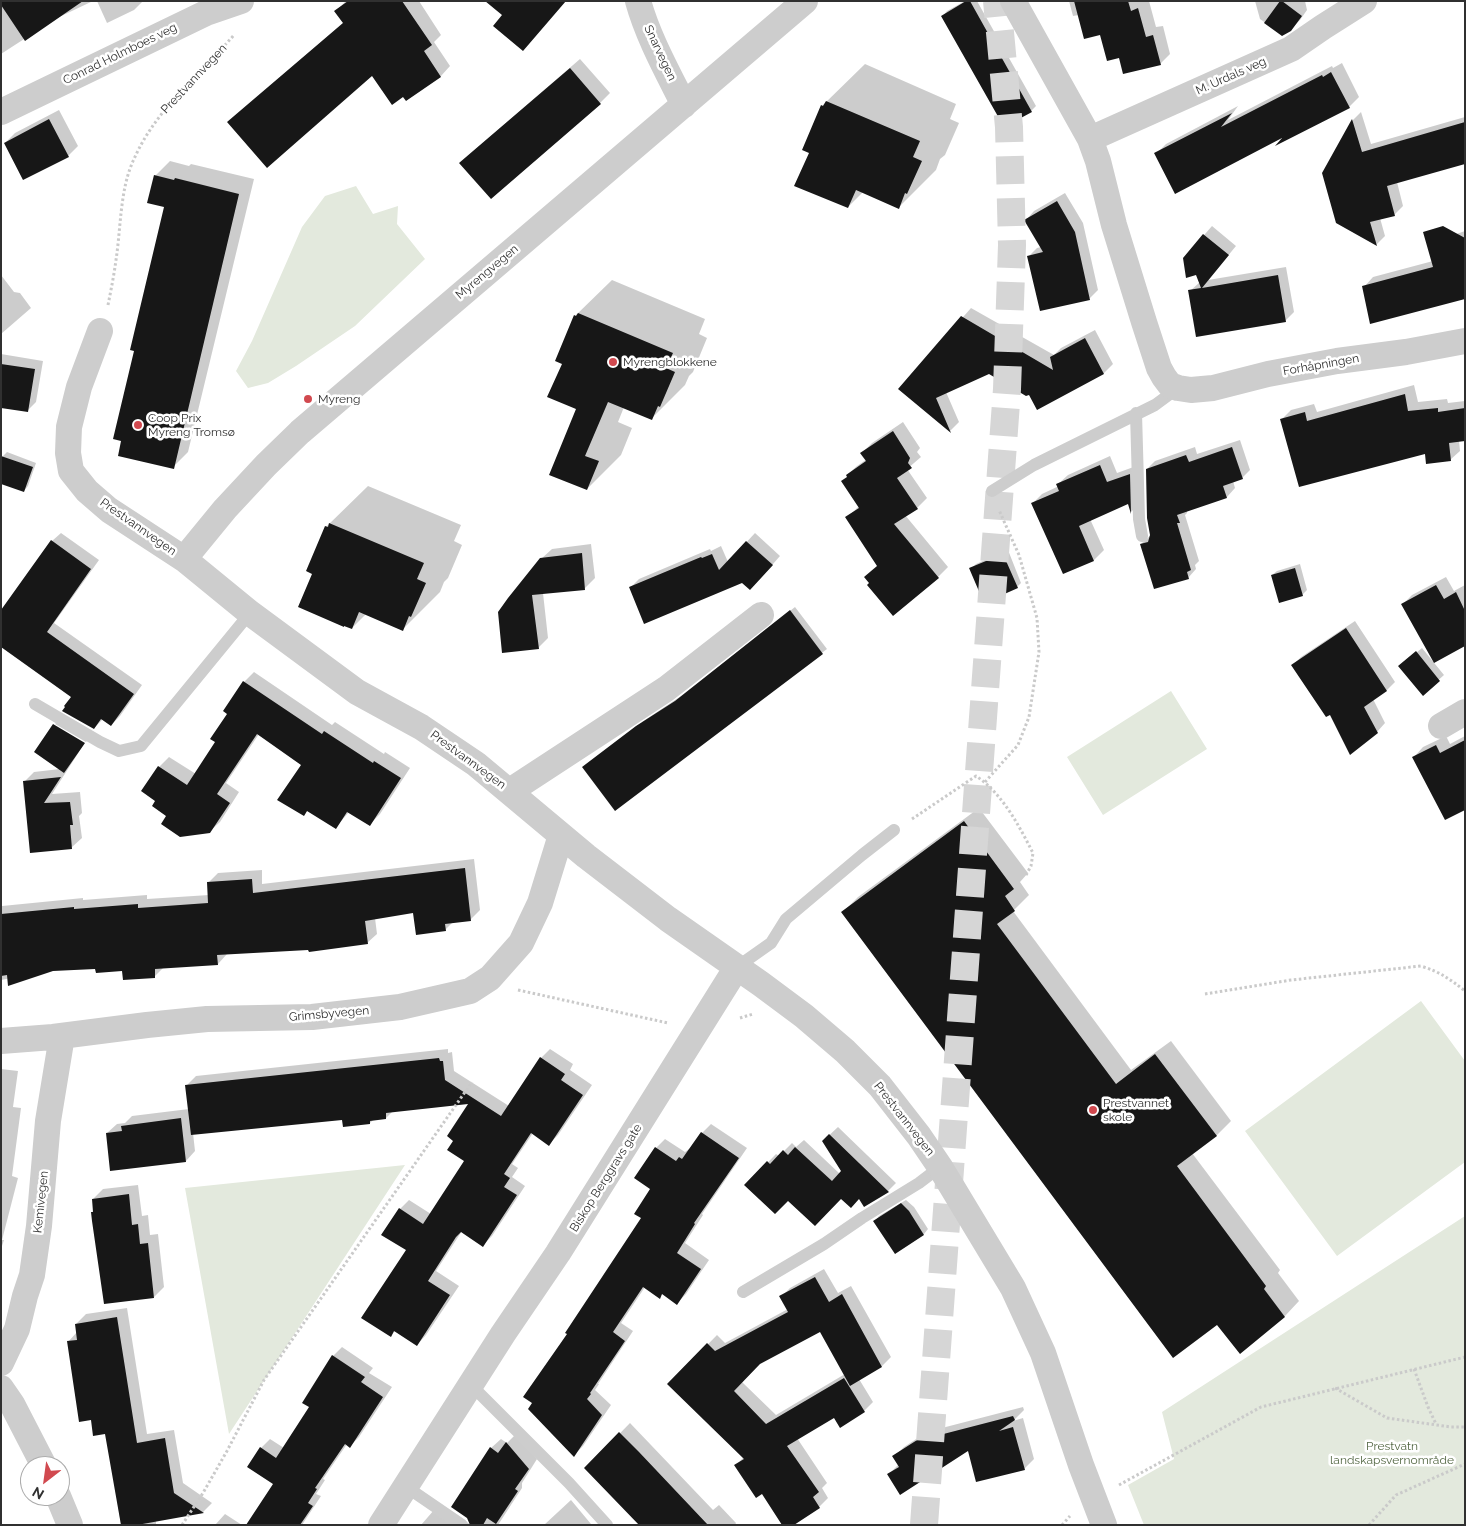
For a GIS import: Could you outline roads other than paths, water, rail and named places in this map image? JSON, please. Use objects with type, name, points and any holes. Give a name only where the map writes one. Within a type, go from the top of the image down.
[{"type":"street","name":"Conrad Holmboes veg","points":[[1,112],[206,12],[241,1]]},
{"type":"street","name":"Snarvegen","points":[[638,1],[658,54],[684,104]]},
{"type":"street","name":"Myrengvegen","points":[[184,559],[224,509],[300,432],[805,1]]},
{"type":"street","points":[[1013,1],[1090,139],[1098,161],[1117,234],[1159,368],[1170,385],[1178,388]]},
{"type":"street","name":"M. Urdals veg","points":[[1090,139],[1291,49],[1364,1]]},
{"type":"street","name":"Prestvannvegen","points":[[100,331],[80,387],[69,427],[68,453],[71,471],[87,491],[109,510],[184,559],[250,613],[357,692],[421,726],[476,764],[586,856],[630,890],[804,1016],[880,1086],[920,1136],[1013,1288],[1043,1353],[1081,1465],[1104,1525]]},
{"type":"street","name":"Forhåpningen","points":[[1178,388],[1190,390],[1214,388],[1268,374],[1337,361],[1406,352],[1465,341]]},
{"type":"street","name":"Prestvannvegen","points":[[510,791],[666,689],[761,615]]},
{"type":"street","points":[[1441,726],[1465,712]]},
{"type":"street","name":"Grimsbyvegen","points":[[1,1042],[207,1019],[312,1017],[400,1008],[470,991],[490,978],[521,943],[540,903],[561,835]]},
{"type":"street","name":"Biskop Berggravs gate","points":[[381,1525],[472,1386],[503,1334],[573,1230],[737,967]]},
{"type":"street","name":"Kemivegen","points":[[1,1363],[17,1329],[32,1276],[39,1226],[48,1121],[62,1036]]},
{"type":"street","points":[[1,1388],[20,1419],[39,1456]]},
{"type":"street","points":[[62,1506],[70,1525]]},
{"type":"lane","points":[[992,491],[1034,465],[1155,405],[1178,388]]},
{"type":"lane","points":[[1136,413],[1139,519],[1142,536]]},
{"type":"lane","points":[[35,704],[100,742],[119,750],[141,746],[250,613]]},
{"type":"lane","points":[[737,967],[771,943],[786,919],[894,830]]},
{"type":"lane","points":[[743,1292],[824,1244],[919,1183],[940,1167]]},
{"type":"lane","points":[[472,1386],[569,1483],[607,1525]]},
{"type":"lane","points":[[405,1486],[462,1525]]},
{"type":"tunnel","points":[[924,1525],[1007,389],[1012,245],[1009,127],[997,1]]},
{"type":"place","name":"Myrengblokkene","points":[[613,362]]},
{"type":"place","name":"Myreng","points":[[308,399]]},
{"type":"place","name":"Coop Prix Myreng Tromsø","points":[[138,425]]},
{"type":"place","name":"Prestvannet skole","points":[[1093,1110]]},
{"type":"park label","name":"Prestvatn landskapsvernområde","points":[[1392,1453]]}]
